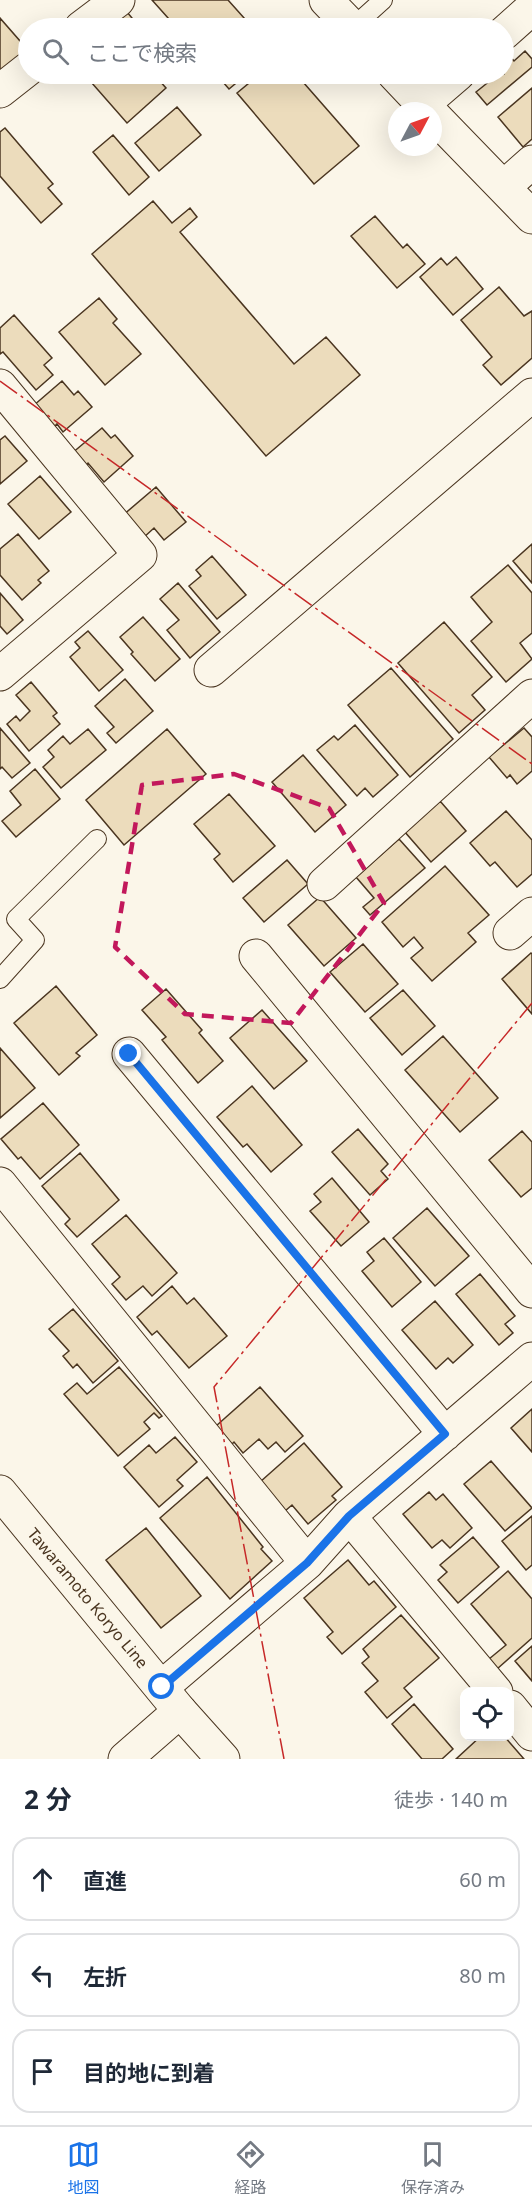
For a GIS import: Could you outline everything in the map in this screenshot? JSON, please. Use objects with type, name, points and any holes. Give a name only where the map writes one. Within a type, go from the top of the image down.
[{"type":"street","points":[[94,18],[118,0]]},
{"type":"street","points":[[326,0],[343,18]]},
{"type":"street","points":[[514,24],[532,8]]},
{"type":"street","points":[[0,91],[18,77]]},
{"type":"street","points":[[403,84],[420,102]]},
{"type":"street","points":[[435,102],[450,84]]},
{"type":"street","points":[[442,124],[505,186],[532,217]]},
{"type":"street","points":[[505,186],[532,162]]},
{"type":"street","points":[[0,386],[140,555],[0,674]]},
{"type":"street","points":[[211,670],[532,395]]},
{"type":"street","points":[[324,884],[532,696]]},
{"type":"street","points":[[256,956],[532,1292]]},
{"type":"street","points":[[129,1054],[445,1434]]},
{"type":"street","points":[[0,1184],[307,1563]]},
{"type":"street","points":[[124,1759],[171,1699],[307,1563],[349,1516],[532,1359]]},
{"type":"street","name":"Tawaramoto Koryo Line","points":[[0,1492],[223,1759]]},
{"type":"street","points":[[349,1516],[492,1687]]},
{"type":"street","points":[[514,1712],[532,1734]]},
{"type":"lane","points":[[363,18],[383,0]]},
{"type":"lane","points":[[0,979],[35,940],[16,919],[97,839]]},
{"type":"highlighted area","points":[[234,774],[329,808],[384,903],[291,1023],[185,1014],[115,947],[142,785]]},
{"type":"building","points":[[152,0],[228,0],[244,18],[168,18]]},
{"type":"building","points":[[127,12],[132,18],[120,18]]},
{"type":"building","points":[[0,18],[18,39],[18,57],[0,72]]},
{"type":"building","points":[[525,51],[532,59],[532,67],[514,82],[514,61]]},
{"type":"building","points":[[93,84],[162,84],[166,88],[127,123]]},
{"type":"building","points":[[225,84],[235,84],[229,89]]},
{"type":"building","points":[[248,84],[305,84],[359,146],[314,184],[237,93]]},
{"type":"building","points":[[486,84],[512,84],[487,105],[476,92]]},
{"type":"building","points":[[532,88],[532,139],[523,147],[498,117]]},
{"type":"building","points":[[177,107],[201,135],[159,171],[135,143]]},
{"type":"building","points":[[5,128],[53,184],[48,188],[62,204],[41,223],[0,176],[0,132]]},
{"type":"building","points":[[113,135],[149,177],[129,195],[93,152]]},
{"type":"building","points":[[153,201],[172,223],[190,208],[197,217],[180,232],[294,364],[326,337],[360,375],[266,456],[92,254]]},
{"type":"building","points":[[375,216],[403,248],[407,244],[425,264],[397,288],[351,236]]},
{"type":"building","points":[[456,257],[483,289],[453,315],[420,277],[441,258],[447,265]]},
{"type":"building","points":[[499,287],[524,316],[532,311],[532,358],[501,385],[483,365],[492,357],[461,320]]},
{"type":"building","points":[[99,298],[117,319],[113,323],[141,354],[105,385],[59,332]]},
{"type":"building","points":[[14,315],[52,358],[44,365],[53,375],[36,390],[3,352],[0,354],[0,328]]},
{"type":"building","points":[[62,381],[74,395],[78,391],[92,407],[63,432],[57,424],[52,429],[33,406]]},
{"type":"building","points":[[102,428],[111,438],[115,435],[133,456],[104,482],[88,463],[83,468],[71,454]]},
{"type":"building","points":[[5,436],[27,461],[0,484],[0,440]]},
{"type":"building","points":[[40,476],[71,512],[39,539],[8,504]]},
{"type":"building","points":[[156,487],[186,522],[164,540],[154,528],[142,539],[122,516]]},
{"type":"building","points":[[18,534],[49,571],[38,580],[41,583],[22,600],[0,575],[0,549]]},
{"type":"building","points":[[532,544],[532,583],[513,561]]},
{"type":"building","points":[[212,556],[246,595],[217,619],[189,586],[201,576],[196,570]]},
{"type":"building","points":[[508,565],[532,593],[532,633],[520,643],[532,659],[506,682],[471,641],[492,622],[471,597]]},
{"type":"building","points":[[178,583],[220,632],[190,658],[167,630],[179,620],[160,599]]},
{"type":"building","points":[[0,593],[23,620],[7,634],[0,626]]},
{"type":"building","points":[[143,617],[180,659],[155,681],[131,654],[133,652],[120,637]]},
{"type":"building","points":[[444,622],[492,677],[472,695],[485,710],[459,733],[398,663]]},
{"type":"building","points":[[88,631],[123,670],[99,691],[70,657],[80,648],[75,642]]},
{"type":"building","points":[[391,668],[453,739],[410,777],[348,705]]},
{"type":"building","points":[[125,679],[153,711],[116,743],[107,733],[114,727],[95,706]]},
{"type":"building","points":[[31,682],[57,713],[53,716],[60,724],[29,751],[7,724],[16,716],[20,721],[30,711],[16,695]]},
{"type":"building","points":[[355,725],[398,775],[373,797],[365,788],[357,796],[317,750],[334,736],[338,740]]},
{"type":"building","points":[[0,728],[30,763],[12,778],[2,767],[0,769]]},
{"type":"building","points":[[524,728],[532,737],[532,771],[517,784],[510,775],[507,778],[489,757]]},
{"type":"building","points":[[88,729],[106,750],[61,788],[43,767],[54,757],[48,750],[63,736],[70,744]]},
{"type":"building","points":[[167,729],[206,774],[124,845],[86,800]]},
{"type":"building","points":[[303,755],[346,805],[315,832],[272,782]]},
{"type":"building","points":[[35,769],[60,799],[16,837],[2,821],[21,805],[10,791]]},
{"type":"building","points":[[229,794],[275,846],[233,882],[214,859],[220,854],[194,824]]},
{"type":"building","points":[[440,801],[466,831],[431,862],[404,831]]},
{"type":"building","points":[[506,811],[532,840],[532,874],[517,887],[495,862],[490,866],[470,843]]},
{"type":"building","points":[[399,839],[425,868],[370,915],[363,907],[374,898],[356,877]]},
{"type":"building","points":[[287,860],[308,884],[264,922],[243,898]]},
{"type":"building","points":[[445,866],[489,915],[468,933],[476,942],[432,981],[411,958],[423,948],[414,937],[403,947],[382,922]]},
{"type":"building","points":[[320,897],[356,938],[324,966],[288,925]]},
{"type":"building","points":[[363,944],[398,984],[365,1012],[330,972]]},
{"type":"building","points":[[532,954],[532,1014],[502,979]]},
{"type":"building","points":[[56,986],[97,1035],[76,1053],[80,1056],[59,1075],[14,1023]]},
{"type":"building","points":[[166,989],[202,1030],[199,1033],[223,1061],[198,1083],[162,1040],[166,1037],[142,1010]]},
{"type":"building","points":[[403,990],[435,1026],[402,1055],[370,1018]]},
{"type":"building","points":[[262,1010],[307,1061],[274,1089],[230,1038]]},
{"type":"building","points":[[443,1036],[498,1098],[460,1132],[405,1070]]},
{"type":"building","points":[[0,1048],[35,1088],[0,1118]]},
{"type":"building","points":[[252,1086],[302,1145],[271,1172],[247,1144],[243,1147],[217,1117]]},
{"type":"building","points":[[43,1103],[79,1145],[40,1179],[1,1139]]},
{"type":"building","points":[[358,1129],[388,1164],[381,1171],[388,1179],[370,1195],[332,1152]]},
{"type":"building","points":[[522,1131],[532,1142],[532,1188],[521,1197],[489,1160]]},
{"type":"building","points":[[80,1153],[119,1200],[77,1237],[65,1224],[70,1219],[42,1186]]},
{"type":"building","points":[[332,1178],[369,1222],[341,1246],[310,1211],[321,1202],[314,1194]]},
{"type":"building","points":[[427,1208],[469,1256],[435,1286],[393,1238]]},
{"type":"building","points":[[126,1215],[177,1273],[152,1296],[143,1286],[126,1300],[112,1284],[120,1277],[92,1244]]},
{"type":"building","points":[[384,1238],[421,1282],[392,1307],[362,1271],[374,1261],[367,1252]]},
{"type":"building","points":[[480,1274],[515,1316],[505,1324],[513,1333],[499,1345],[456,1294]]},
{"type":"building","points":[[172,1286],[187,1304],[194,1298],[227,1336],[189,1368],[157,1331],[152,1335],[137,1317]]},
{"type":"building","points":[[435,1301],[473,1345],[453,1363],[448,1358],[436,1369],[402,1330]]},
{"type":"building","points":[[73,1309],[118,1361],[93,1383],[77,1364],[73,1368],[63,1356],[69,1351],[49,1329]]},
{"type":"building","points":[[119,1367],[162,1416],[159,1418],[154,1413],[144,1422],[150,1429],[118,1456],[64,1394],[77,1383],[87,1394]]},
{"type":"building","points":[[260,1387],[303,1436],[285,1452],[276,1442],[268,1449],[259,1439],[243,1453],[216,1426]]},
{"type":"building","points":[[532,1409],[532,1452],[511,1428]]},
{"type":"building","points":[[175,1437],[197,1462],[177,1480],[183,1486],[159,1507],[124,1467],[149,1445],[156,1453]]},
{"type":"building","points":[[304,1443],[342,1487],[332,1496],[336,1500],[308,1524],[292,1505],[285,1511],[260,1482]]},
{"type":"building","points":[[491,1461],[532,1508],[505,1531],[464,1484]]},
{"type":"building","points":[[207,1477],[272,1561],[230,1599],[160,1518]]},
{"type":"building","points":[[429,1492],[436,1500],[443,1494],[472,1528],[450,1548],[442,1540],[432,1548],[403,1514]]},
{"type":"building","points":[[532,1516],[532,1565],[526,1570],[502,1541]]},
{"type":"building","points":[[146,1528],[201,1596],[161,1628],[106,1560]]},
{"type":"building","points":[[473,1537],[499,1567],[458,1603],[438,1580],[447,1572],[440,1565]]},
{"type":"building","points":[[348,1560],[369,1585],[374,1581],[396,1607],[342,1654],[327,1637],[333,1632],[304,1598]]},
{"type":"building","points":[[508,1571],[532,1599],[532,1638],[497,1669],[489,1659],[506,1645],[471,1604]]},
{"type":"building","points":[[401,1615],[439,1658],[404,1688],[412,1697],[387,1718],[365,1692],[378,1681],[362,1663],[369,1657],[363,1649]]},
{"type":"building","points":[[532,1646],[532,1681],[515,1661]]},
{"type":"building","points":[[414,1704],[453,1749],[442,1759],[422,1759],[392,1724]]},
{"type":"building","points":[[476,1741],[508,1741],[524,1759],[456,1759]]},
{"type":"power","points":[[0,381],[532,764]]},
{"type":"power","points":[[284,1759],[214,1387],[532,1003]]},
{"type":"route","points":[[129,1054],[445,1434],[349,1516],[307,1563],[162,1687]]}]
